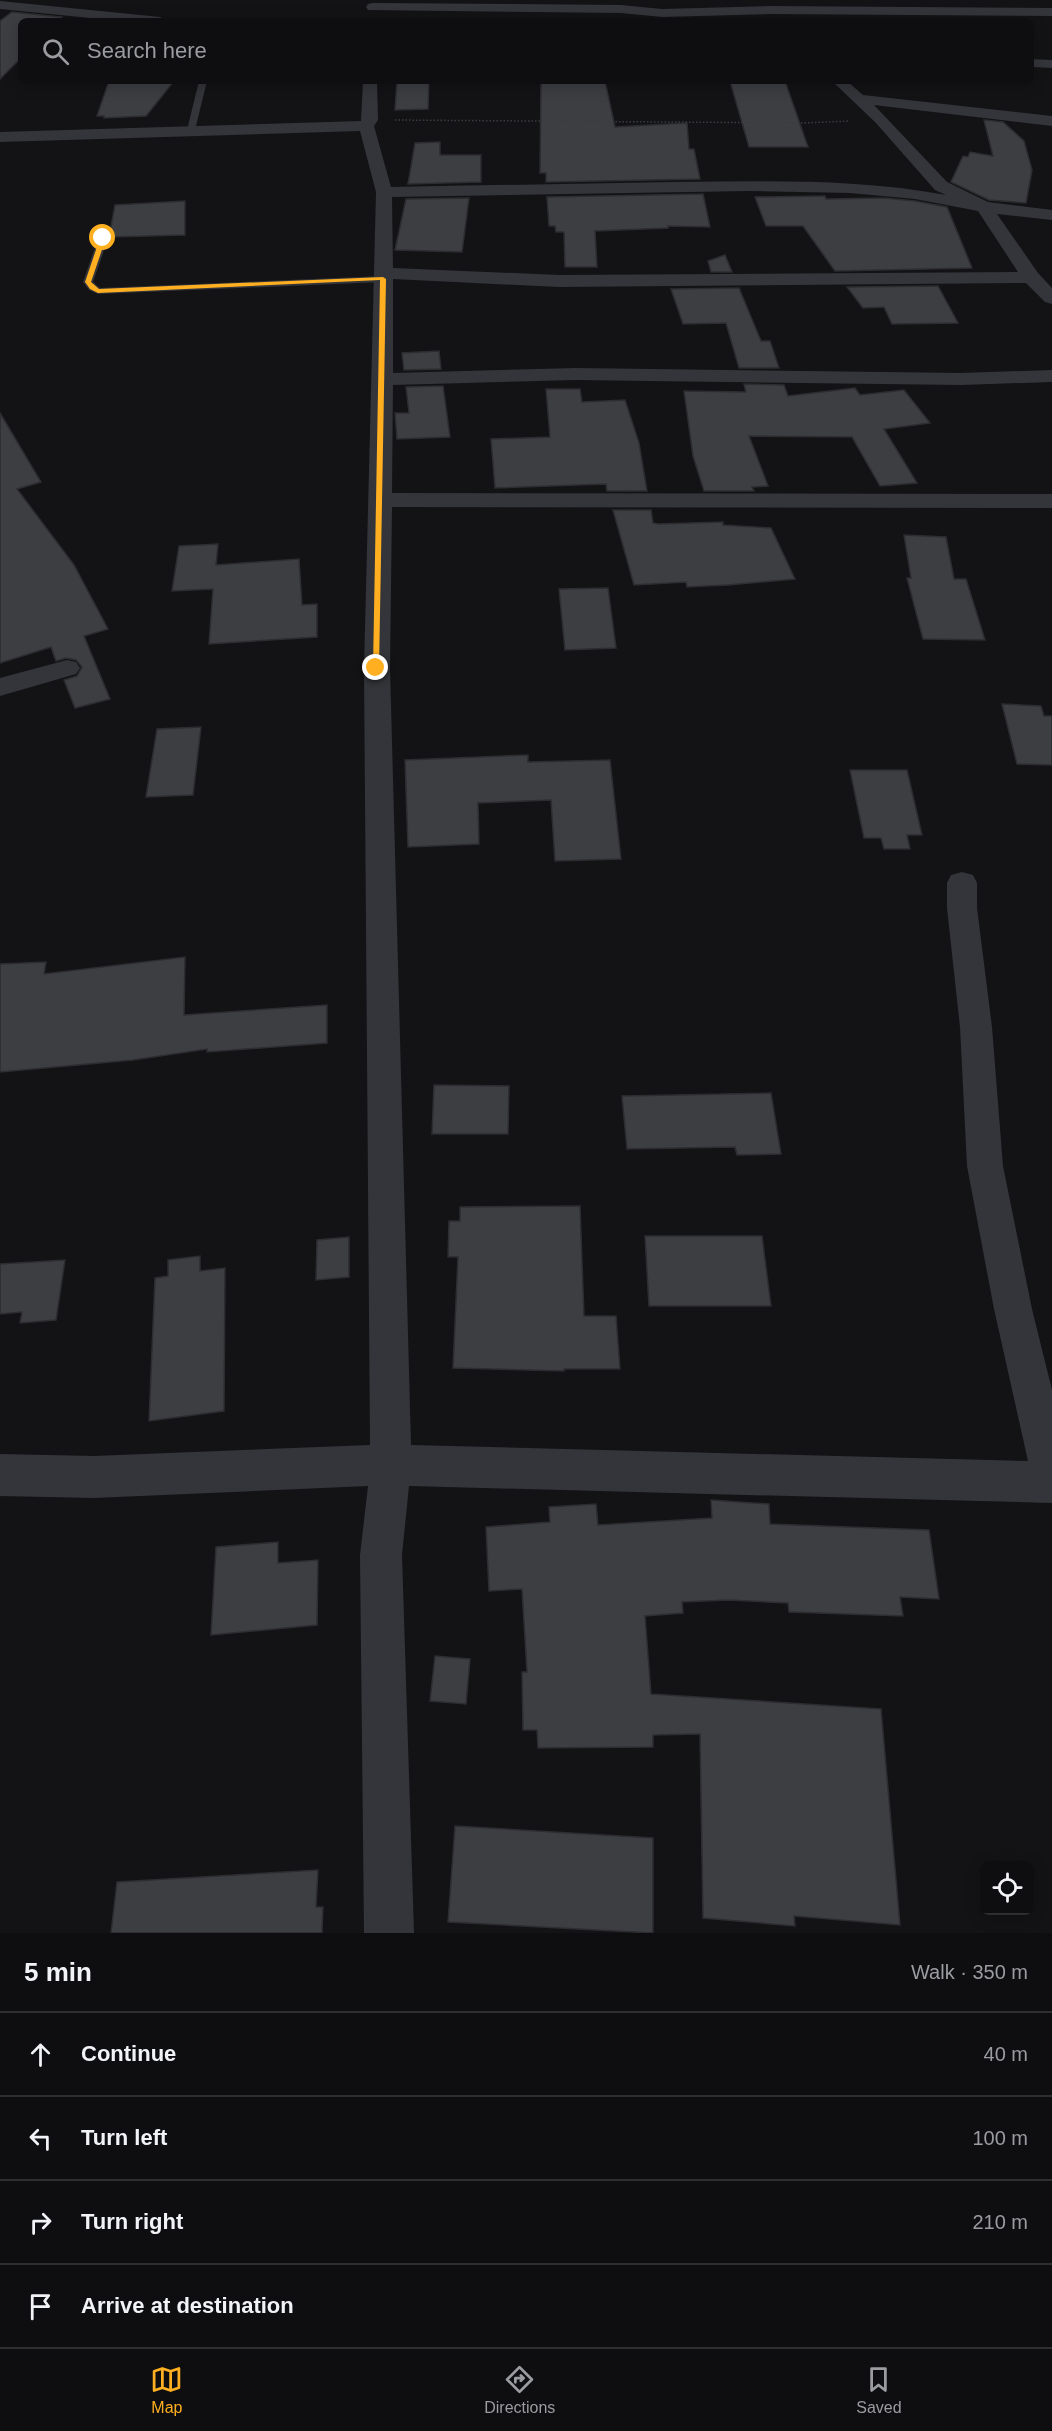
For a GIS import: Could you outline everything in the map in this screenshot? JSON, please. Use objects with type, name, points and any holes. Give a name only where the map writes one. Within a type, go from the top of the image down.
[{"type":"street","points":[[1039,0],[1052,11]]},
{"type":"street","points":[[0,2],[117,18]]},
{"type":"street","points":[[370,18],[373,3],[621,9],[662,13],[764,5],[1052,11]]},
{"type":"street","points":[[764,5],[779,18]]},
{"type":"street","points":[[1034,63],[1052,64]]},
{"type":"street","points":[[370,84],[368,123],[384,192],[383,379],[376,668],[391,1465],[381,1555],[384,1803],[389,1933]]},
{"type":"street","points":[[842,84],[880,120],[941,186],[984,207],[1031,277],[1052,298]]},
{"type":"street","points":[[858,99],[1052,121]]},
{"type":"street","points":[[0,137],[368,123]]},
{"type":"street","points":[[384,192],[749,186],[850,188],[915,194],[984,207],[1052,215]]},
{"type":"street","points":[[383,276],[433,273],[515,279],[666,281],[1031,277]]},
{"type":"street","points":[[383,379],[576,374],[950,379],[1052,376]]},
{"type":"street","points":[[380,500],[1052,501]]},
{"type":"street","points":[[0,687],[68,668]]},
{"type":"street","points":[[962,883],[962,908],[981,1085],[985,1166],[1013,1309],[1052,1474]]},
{"type":"street","points":[[0,1475],[94,1477],[391,1465],[1052,1482]]},
{"type":"lane","points":[[191,129],[202,84]]},
{"type":"lane","points":[[103,238],[88,282],[98,291],[383,276]]},
{"type":"path","points":[[368,123],[632,120],[803,123],[880,120]]},
{"type":"building","points":[[12,12],[62,17],[18,18],[18,61],[0,79],[0,21]]},
{"type":"building","points":[[108,84],[172,84],[146,116],[104,118],[104,116],[97,116]]},
{"type":"building","points":[[397,84],[429,84],[428,109],[395,110]]},
{"type":"building","points":[[541,84],[606,84],[615,127],[687,123],[689,149],[694,149],[700,179],[546,182],[546,173],[540,173]]},
{"type":"building","points":[[731,84],[786,84],[808,147],[749,147]]},
{"type":"building","points":[[984,120],[1003,122],[1024,141],[1032,170],[1026,203],[989,200],[951,182],[963,156],[968,157],[970,152],[993,156]]},
{"type":"building","points":[[440,142],[440,155],[481,155],[481,182],[408,184],[415,143]]},
{"type":"building","points":[[703,194],[710,227],[668,226],[668,228],[595,231],[597,267],[565,267],[564,232],[556,232],[555,226],[549,226],[547,197]]},
{"type":"building","points":[[825,196],[826,199],[884,198],[947,207],[972,268],[835,271],[803,226],[766,226],[755,197]]},
{"type":"building","points":[[469,198],[462,252],[395,250],[406,199]]},
{"type":"building","points":[[185,201],[185,235],[109,237],[115,205]]},
{"type":"building","points":[[725,255],[732,272],[711,272],[708,261]]},
{"type":"building","points":[[938,286],[958,323],[892,324],[884,307],[863,308],[847,287]]},
{"type":"building","points":[[739,288],[761,341],[770,341],[779,368],[739,368],[726,323],[683,324],[671,289]]},
{"type":"building","points":[[439,351],[441,369],[404,370],[402,353]]},
{"type":"building","points":[[744,384],[784,385],[788,396],[855,388],[860,395],[904,390],[930,423],[884,429],[917,483],[880,486],[852,437],[749,436],[768,486],[752,487],[754,491],[704,491],[693,456],[684,391],[746,392]]},
{"type":"building","points":[[443,386],[450,437],[397,439],[395,413],[409,413],[406,387]]},
{"type":"building","points":[[546,389],[580,389],[582,402],[625,400],[639,443],[647,491],[607,491],[606,484],[495,488],[491,439],[550,437]]},
{"type":"building","points":[[0,413],[41,482],[17,489],[74,565],[108,629],[84,636],[110,699],[75,708],[64,680],[77,676],[82,667],[76,660],[66,658],[56,661],[51,647],[0,663]]},
{"type":"building","points":[[613,510],[651,510],[653,523],[658,524],[723,522],[723,525],[771,528],[795,579],[687,587],[686,582],[634,585]]},
{"type":"building","points":[[904,535],[946,537],[954,579],[966,579],[985,640],[923,639],[907,578],[911,578]]},
{"type":"building","points":[[218,544],[216,565],[299,559],[302,605],[317,604],[317,637],[209,644],[213,589],[172,591],[179,546]]},
{"type":"building","points":[[608,588],[616,648],[565,650],[559,589]]},
{"type":"building","points":[[1002,704],[1041,706],[1044,716],[1052,716],[1052,765],[1017,764]]},
{"type":"building","points":[[201,727],[193,795],[146,797],[157,729]]},
{"type":"building","points":[[528,755],[528,762],[610,760],[621,859],[555,861],[551,800],[478,803],[479,844],[408,847],[405,760]]},
{"type":"building","points":[[850,770],[907,770],[922,835],[907,835],[910,849],[884,849],[881,838],[864,838]]},
{"type":"building","points":[[185,957],[184,1015],[327,1005],[327,1043],[207,1052],[207,1049],[133,1060],[0,1072],[0,964],[46,962],[44,974]]},
{"type":"building","points":[[434,1085],[509,1086],[508,1134],[432,1134]]},
{"type":"building","points":[[771,1093],[781,1154],[737,1155],[735,1147],[627,1149],[622,1096]]},
{"type":"building","points":[[580,1206],[584,1316],[616,1316],[620,1369],[564,1369],[564,1371],[453,1368],[458,1257],[448,1257],[449,1221],[460,1221],[460,1207]]},
{"type":"building","points":[[645,1236],[762,1236],[771,1306],[649,1306]]},
{"type":"building","points":[[349,1237],[349,1277],[316,1280],[317,1240]]},
{"type":"building","points":[[200,1256],[200,1271],[225,1268],[224,1411],[149,1421],[155,1278],[168,1276],[168,1260]]},
{"type":"building","points":[[65,1260],[56,1320],[20,1323],[22,1312],[0,1314],[0,1264]]},
{"type":"building","points":[[711,1500],[769,1504],[770,1524],[929,1530],[939,1599],[900,1597],[903,1616],[789,1612],[788,1603],[728,1600],[682,1602],[683,1613],[645,1616],[651,1694],[881,1709],[900,1925],[794,1916],[795,1926],[703,1918],[700,1734],[653,1735],[653,1747],[538,1748],[537,1730],[523,1730],[522,1672],[527,1672],[522,1589],[489,1591],[486,1527],[550,1522],[549,1507],[596,1504],[598,1525],[712,1518]]},
{"type":"building","points":[[278,1542],[278,1563],[318,1560],[317,1625],[211,1635],[216,1547]]},
{"type":"building","points":[[435,1656],[470,1659],[466,1704],[430,1701]]},
{"type":"building","points":[[455,1826],[653,1838],[653,1933],[448,1922]]},
{"type":"building","points":[[318,1870],[316,1907],[323,1907],[322,1933],[111,1933],[117,1882]]},
{"type":"route","points":[[103,238],[88,282],[98,291],[383,279],[376,668]]}]
